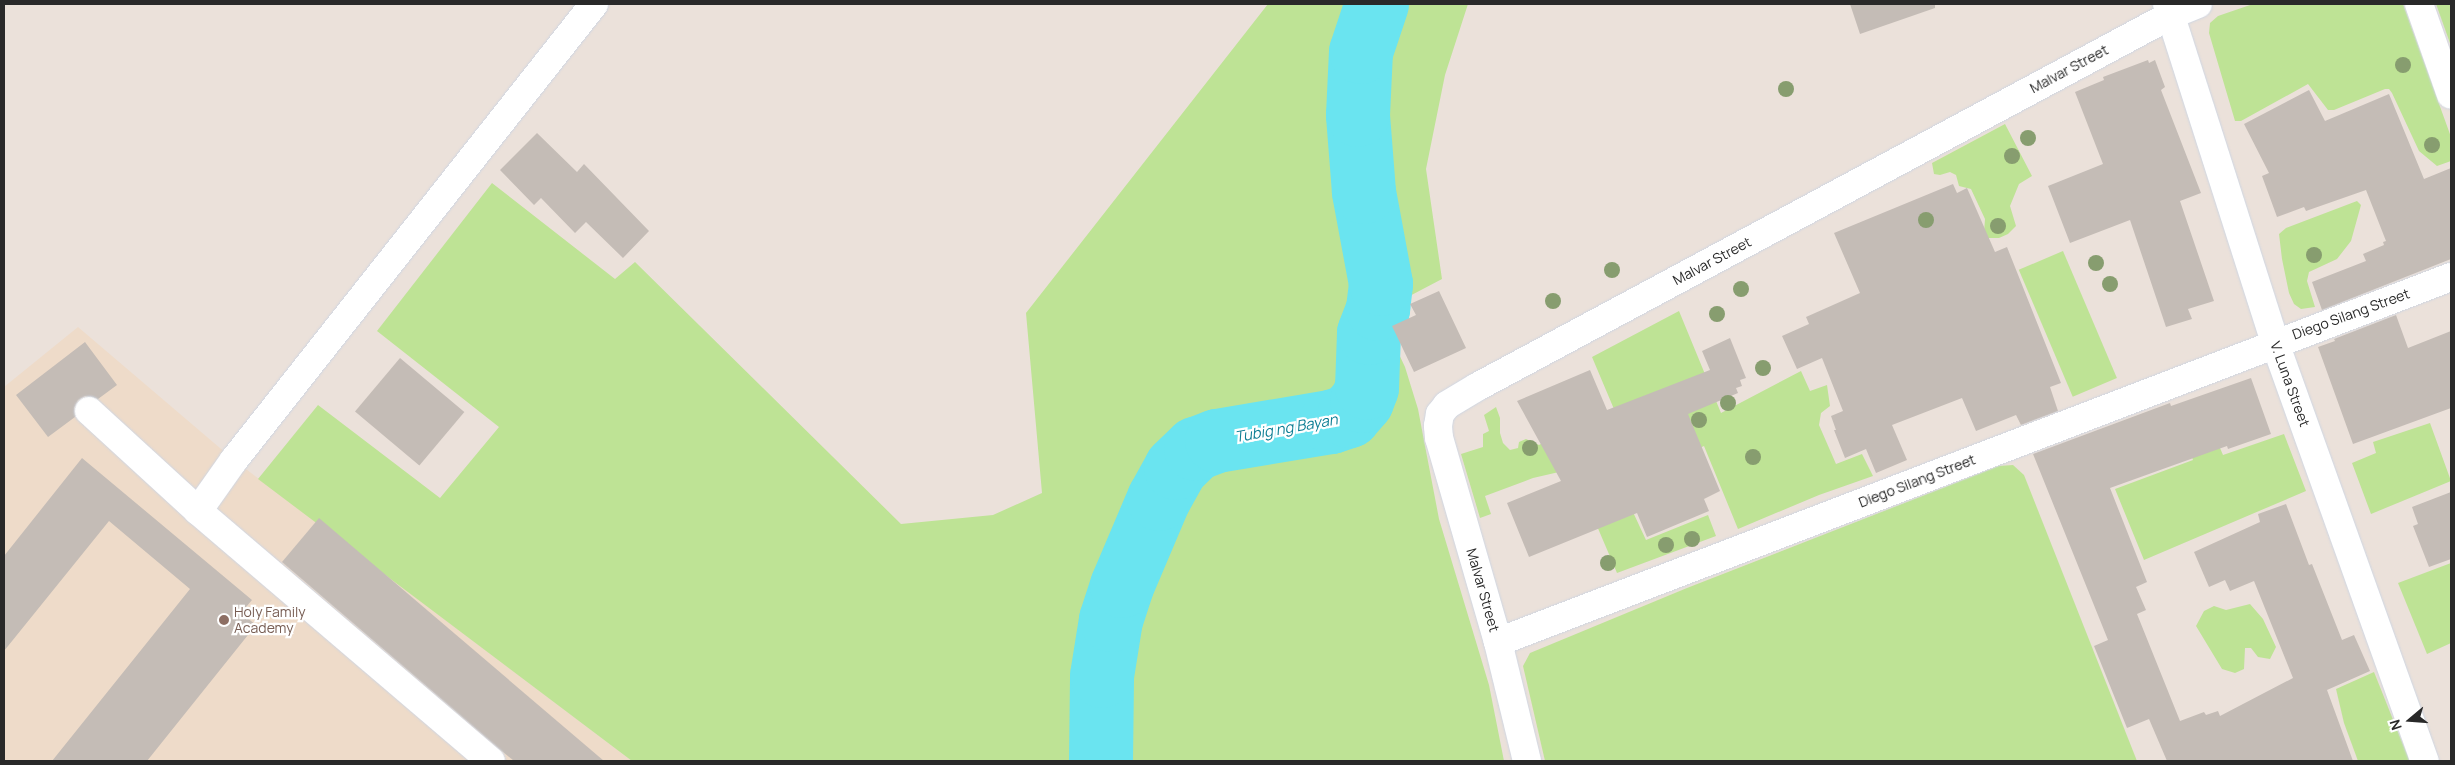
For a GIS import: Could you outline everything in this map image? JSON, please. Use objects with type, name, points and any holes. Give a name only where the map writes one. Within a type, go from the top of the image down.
[{"type":"street","points":[[198,511],[234,460],[594,4]]},
{"type":"street","name":"Malvar Street","points":[[1498,642],[1439,438],[1440,414],[1447,405],[2169,9],[2198,4]]},
{"type":"street","points":[[2419,4],[2451,94]]},
{"type":"street","name":"V. Luna Street","points":[[2169,9],[2275,343],[2425,761]]},
{"type":"street","name":"Diego Silang Street","points":[[1498,642],[2451,277]]},
{"type":"street","points":[[89,411],[198,511],[491,761]]},
{"type":"street","points":[[1498,642],[1527,761]]},
{"type":"shaded area","name":"Holy Family Academy","points":[[78,327],[234,460],[632,761],[4,761],[4,387]]},
{"type":"green space","points":[[1268,4],[1468,4],[1445,75],[1426,169],[1442,279],[1402,300],[1407,311],[1389,321],[1389,333],[1405,367],[1418,409],[1439,519],[1489,685],[1504,761],[632,761],[258,479],[318,405],[440,498],[499,427],[377,331],[492,183],[615,279],[635,262],[901,524],[993,515],[1042,493],[1026,313]]},
{"type":"green space","points":[[2253,4],[2403,4],[2451,137],[2451,161],[2437,166],[2419,151],[2389,89],[2334,110],[2328,110],[2308,84],[2241,121],[2235,121],[2209,33],[2210,23],[2218,16]]},
{"type":"green space","points":[[2436,4],[2451,4],[2451,46]]},
{"type":"green space","points":[[2005,124],[2032,176],[2019,184],[2010,206],[2016,226],[2008,234],[1999,238],[1987,238],[1984,233],[1985,219],[1971,189],[1959,186],[1956,175],[1950,172],[1940,175],[1934,174],[1932,163]]},
{"type":"green space","points":[[2357,201],[2361,205],[2351,241],[2337,259],[2309,272],[2307,281],[2315,307],[2301,309],[2294,304],[2289,293],[2279,234],[2286,228]]},
{"type":"green space","points":[[2063,251],[2117,378],[2073,397],[2019,270]]},
{"type":"green space","points":[[1679,311],[1721,413],[1801,371],[1810,391],[1827,385],[1830,406],[1821,413],[1819,425],[1836,464],[1862,454],[1873,476],[1819,495],[1738,529],[1704,446],[1656,467],[1630,447],[1592,357]]},
{"type":"green space","points":[[1496,407],[1500,418],[1500,433],[1503,443],[1510,450],[1518,448],[1519,442],[1526,439],[1539,445],[1558,434],[1559,472],[1533,478],[1485,496],[1491,514],[1480,518],[1461,454],[1483,447],[1483,434],[1489,431],[1484,415]]},
{"type":"green space","points":[[2430,423],[2451,481],[2371,514],[2352,463],[2376,453],[2373,442]]},
{"type":"green space","points":[[2284,434],[2306,491],[2144,560],[2115,489],[2193,460],[2190,451],[2217,441],[2223,455]]},
{"type":"green space","points":[[2013,465],[2024,475],[2137,761],[1545,761],[1523,666],[1530,653],[1687,588],[1999,466]]},
{"type":"green space","points":[[1625,495],[1646,540],[1708,515],[1716,536],[1617,573],[1591,512]]},
{"type":"green space","points":[[2451,563],[2451,643],[2427,654],[2398,583]]},
{"type":"green space","points":[[2250,604],[2263,619],[2276,647],[2270,659],[2258,657],[2251,648],[2245,648],[2244,669],[2235,673],[2222,669],[2196,626],[2204,611],[2214,606],[2226,610]]},
{"type":"green space","points":[[2374,672],[2409,761],[2358,761],[2344,723],[2336,689]]},
{"type":"building","points":[[1850,4],[1935,4],[1935,8],[1860,34]]},
{"type":"building","points":[[2148,60],[2149,63],[2155,60],[2165,87],[2161,90],[2201,193],[2180,201],[2214,301],[2188,309],[2192,319],[2166,327],[2130,220],[2070,243],[2048,186],[2103,164],[2075,92],[2104,80],[2103,77]]},
{"type":"building","points":[[2309,90],[2325,121],[2389,94],[2424,179],[2451,168],[2451,259],[2322,310],[2312,282],[2366,261],[2363,254],[2384,245],[2383,242],[2386,241],[2366,190],[2306,211],[2304,207],[2277,217],[2262,176],[2269,173],[2244,124]]},
{"type":"building","points":[[537,133],[577,172],[584,164],[649,231],[623,258],[586,222],[575,233],[541,198],[534,205],[500,170]]},
{"type":"building","points":[[1953,184],[1957,193],[1967,188],[1995,252],[2007,247],[2061,383],[2050,387],[2058,411],[2021,425],[2016,415],[1976,431],[1962,398],[1892,425],[1907,460],[1876,473],[1866,449],[1845,458],[1834,430],[1836,430],[1831,416],[1843,411],[1822,358],[1797,369],[1782,336],[1809,324],[1806,317],[1860,293],[1834,233]]},
{"type":"building","points":[[1439,291],[1466,348],[1414,372],[1392,326],[1416,315],[1410,304]]},
{"type":"building","points":[[2396,315],[2408,348],[2451,331],[2451,408],[2353,444],[2318,347]]},
{"type":"building","points":[[1730,338],[1746,378],[1740,380],[1742,386],[1736,388],[1738,393],[1688,414],[1720,491],[1704,499],[1709,511],[1647,537],[1637,513],[1529,557],[1507,503],[1561,481],[1517,401],[1590,370],[1607,410],[1710,370],[1702,351]]},
{"type":"building","points":[[85,342],[117,385],[98,399],[85,396],[78,400],[74,408],[75,417],[48,437],[16,395]]},
{"type":"building","points":[[400,358],[464,412],[419,466],[355,412]]},
{"type":"building","points":[[2251,378],[2271,434],[2228,449],[2227,446],[2110,488],[2147,582],[2136,587],[2146,610],[2137,614],[2180,721],[2204,712],[2206,715],[2218,711],[2220,716],[2293,678],[2254,581],[2230,591],[2225,580],[2209,587],[2194,552],[2260,522],[2258,514],[2286,504],[2309,565],[2312,564],[2342,640],[2354,635],[2370,671],[2327,690],[2353,761],[2167,761],[2149,719],[2127,728],[2094,646],[2108,640],[2033,454],[2170,403],[2171,406]]},
{"type":"building","points":[[82,458],[252,600],[241,613],[256,625],[147,761],[52,761],[190,589],[109,521],[4,651],[4,556]]},
{"type":"building","points":[[2451,492],[2451,559],[2429,567],[2413,526],[2418,524],[2412,507]]},
{"type":"building","points":[[319,518],[604,761],[514,761],[503,752],[282,562]]},
{"type":"waterway","name":"Tubig ng Bayan","points":[[1101,761],[1102,676],[1111,620],[1122,586],[1159,499],[1176,468],[1196,449],[1217,441],[1331,422],[1349,416],[1362,401],[1367,388],[1369,333],[1378,309],[1381,284],[1364,192],[1358,115],[1361,52],[1377,4]]},
{"type":"place","name":"Holy Family Academy","points":[[224,620]]}]
